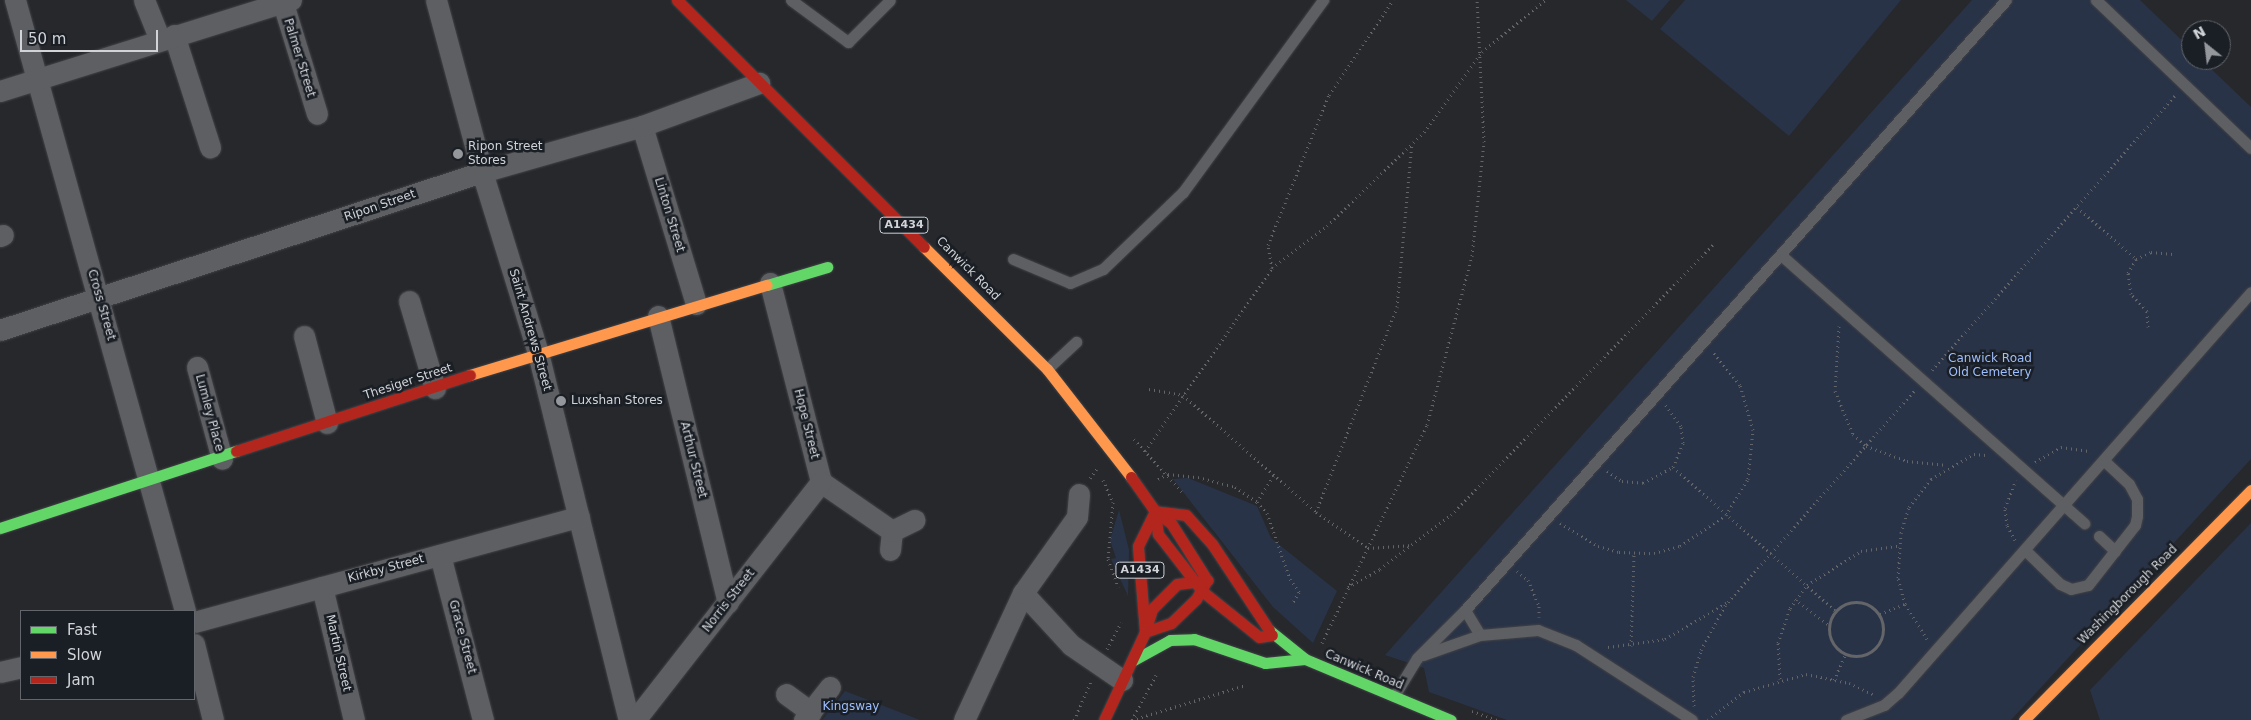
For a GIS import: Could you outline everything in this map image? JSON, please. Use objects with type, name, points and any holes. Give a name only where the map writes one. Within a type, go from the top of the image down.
[{"type":"main road","name":"Canwick Road","points":[[677,0],[1046,369],[1089,418],[1155,511],[1158,534],[1193,580]]},
{"type":"main road","name":"Thesiger Street","points":[[0,528],[149,483],[538,353],[696,304],[827,267]]},
{"type":"main road","name":"Washingborough Road","points":[[2027,719],[2251,490]]},
{"type":"main road","name":"Canwick Road","points":[[1155,511],[1186,515],[1212,544],[1272,635],[1305,659],[1394,698],[1451,720]]},
{"type":"main road","name":"A1434","points":[[1104,720],[1145,632],[1138,546],[1155,511],[1176,531],[1213,585]]},
{"type":"main road","points":[[1145,632],[1152,609],[1177,584],[1193,580],[1243,592]]},
{"type":"main road","name":"Canwick Road","points":[[1213,585],[1245,628],[1259,637],[1272,635]]},
{"type":"main road","points":[[1145,632],[1171,623],[1213,585]]},
{"type":"main road","points":[[1132,661],[1170,640],[1194,639],[1265,663],[1305,659]]},
{"type":"street","name":"Cross Street","points":[[15,0],[35,80],[100,301],[185,610]]},
{"type":"street","points":[[144,0],[167,38],[210,147]]},
{"type":"street","name":"Saint Andrews Street","points":[[436,0],[482,172],[538,353],[629,720]]},
{"type":"street","points":[[0,91],[285,1]]},
{"type":"street","name":"Palmer Street","points":[[285,1],[316,114]]},
{"type":"street","name":"Ripon Street","points":[[0,330],[100,301],[482,172],[642,126],[759,83]]},
{"type":"street","name":"Linton Street","points":[[642,126],[696,304]]},
{"type":"street","name":"Hope Street","points":[[770,283],[821,482]]},
{"type":"street","points":[[409,300],[435,388]]},
{"type":"street","name":"Arthur Street","points":[[658,316],[728,603]]},
{"type":"street","points":[[304,336],[327,423]]},
{"type":"street","name":"Lumley Place","points":[[197,367],[222,459]]},
{"type":"street","points":[[821,482],[891,540],[915,520]]},
{"type":"street","name":"Norris Street","points":[[635,720],[821,482]]},
{"type":"street","points":[[964,720],[1023,593],[1077,518],[1079,494]]},
{"type":"street","name":"Kirkby Street","points":[[195,622],[579,517]]},
{"type":"street","name":"Grace Street","points":[[440,555],[483,720]]},
{"type":"street","name":"Martin Street","points":[[322,587],[354,720]]},
{"type":"street","points":[[1023,593],[1071,645],[1122,680]]},
{"type":"street","points":[[195,648],[213,720]]},
{"type":"street","points":[[0,672],[20,667]]},
{"type":"street","points":[[786,694],[808,716],[830,687]]},
{"type":"lane","points":[[791,0],[848,42],[890,0]]},
{"type":"lane","points":[[1013,259],[1070,283],[1103,269],[1183,192],[1323,0]]},
{"type":"lane","points":[[1394,698],[1403,674],[1417,658],[1465,610],[2006,0]]},
{"type":"lane","points":[[2096,0],[2251,148]]},
{"type":"lane","points":[[1781,255],[1922,382],[2084,523]]},
{"type":"lane","points":[[1846,720],[1884,705],[1938,650],[2251,292]]},
{"type":"lane","points":[[1046,369],[1076,342]]},
{"type":"lane","points":[[2026,551],[2060,584],[2071,588],[2088,585],[2135,525],[2137,499],[2129,484],[2104,461]]},
{"type":"lane","points":[[2099,536],[2115,551]]},
{"type":"lane","points":[[1465,610],[1480,635]]},
{"type":"lane","points":[[1417,658],[1480,635],[1538,630],[1576,645],[1693,716]]},
{"type":"path","points":[[1272,268],[1268,245],[1329,95],[1394,0]]},
{"type":"path","points":[[1318,651],[1427,424],[1472,256],[1484,142],[1482,52],[1477,0]]},
{"type":"path","points":[[1145,452],[1164,431],[1183,395],[1272,268],[1327,226],[1412,142],[1482,52],[1545,0]]},
{"type":"path","points":[[1693,716],[1693,677],[1701,650],[1728,602],[2184,84]]},
{"type":"path","points":[[1316,512],[1397,307],[1412,142]]},
{"type":"path","points":[[2077,207],[2136,259]]},
{"type":"path","points":[[1348,587],[1413,545],[1451,515],[1714,244]]},
{"type":"path","points":[[2148,327],[2147,310],[2131,294],[2128,273],[2136,259],[2151,252],[2176,254]]},
{"type":"path","points":[[1833,302],[1840,322],[1835,391],[1848,426],[1866,446],[1907,461],[1948,465]]},
{"type":"path","points":[[1549,515],[1580,538],[1634,554],[1680,546],[1726,515],[1748,479],[1753,430],[1740,384],[1703,343]]},
{"type":"path","points":[[1149,389],[1183,395],[1316,512],[1368,548],[1413,545]]},
{"type":"path","points":[[1597,462],[1622,480],[1643,483],[1673,467],[1683,443],[1681,426],[1656,396]]},
{"type":"path","points":[[1938,650],[1905,604],[1898,578],[1898,546],[1910,508],[1931,478],[1948,465],[1974,454],[2009,458]]},
{"type":"path","points":[[1673,467],[1836,611]]},
{"type":"path","points":[[1096,470],[1112,502],[1108,559],[1123,596]]},
{"type":"path","points":[[1186,496],[1168,474],[1235,487],[1257,502],[1267,513],[1290,579],[1299,592],[1292,604]]},
{"type":"path","points":[[1257,502],[1273,476]]},
{"type":"path","points":[[1780,679],[1778,643],[1795,599],[1807,585],[1861,551],[1898,546]]},
{"type":"path","points":[[1631,646],[1634,554]]},
{"type":"path","points":[[1506,563],[1528,580],[1539,606],[1538,630]]},
{"type":"path","points":[[1795,599],[1829,625]]},
{"type":"path","points":[[1576,645],[1631,646],[1664,639],[1728,602]]},
{"type":"path","points":[[1861,602],[1880,614],[1882,641],[1874,652],[1863,657],[1845,655],[1830,638],[1829,625],[1836,611],[1846,604],[1861,602]]},
{"type":"path","points":[[1880,614],[1905,604]]},
{"type":"path","points":[[1074,720],[1098,664],[1122,619]]},
{"type":"path","points":[[1834,680],[1845,655]]},
{"type":"path","points":[[1708,720],[1744,692],[1780,679],[1806,674],[1863,688],[1884,705]]},
{"type":"path","points":[[1132,720],[1246,685]]},
{"type":"path","points":[[1462,708],[1497,720]]},
{"type":"green space","points":[[1626,0],[1670,0],[1652,21]]},
{"type":"green space","points":[[1685,0],[1901,0],[1789,136],[1660,29]]},
{"type":"green space","name":"Canwick Road Old Cemetery","points":[[1972,0],[2140,0],[2181,39],[2181,70],[2212,70],[2251,107],[2251,459],[2011,720],[1507,720],[1429,692],[1424,668],[1385,655]]},
{"type":"green space","points":[[1188,478],[1257,506],[1271,538],[1337,591],[1313,643],[1273,607],[1173,479]]},
{"type":"green space","points":[[1119,510],[1129,550],[1128,596],[1111,559],[1116,558],[1110,540]]},
{"type":"green space","points":[[2251,523],[2251,720],[2100,720],[2090,690]]},
{"type":"green space","name":"Kingsway","points":[[845,691],[920,720],[822,720]]},
{"type":"traffic: fast","points":[[767,285],[827,267]]},
{"type":"traffic: fast","points":[[0,528],[236,451]]},
{"type":"traffic: fast","points":[[1269,630],[1305,659],[1451,720]]},
{"type":"traffic: fast","points":[[1132,661],[1170,640],[1194,639],[1265,663],[1305,659]]},
{"type":"traffic: slow","points":[[924,247],[1047,369],[1131,477]]},
{"type":"traffic: slow","points":[[470,375],[767,285]]},
{"type":"traffic: slow","points":[[2024,720],[2251,490]]},
{"type":"traffic: jam","points":[[677,0],[924,247]]},
{"type":"traffic: jam","points":[[236,451],[470,375]]},
{"type":"traffic: jam","points":[[1131,477],[1155,511],[1171,523],[1207,580],[1196,599],[1171,623],[1145,632]]},
{"type":"traffic: jam","points":[[1269,630],[1212,544],[1186,515],[1155,511],[1158,534],[1202,591],[1259,637],[1272,635]]},
{"type":"traffic: jam","points":[[1145,632],[1138,546],[1155,511]]},
{"type":"traffic: jam","points":[[1145,632],[1152,609],[1177,584],[1208,580]]},
{"type":"traffic: jam","points":[[1104,720],[1145,632]]},
{"type":"place","name":"Ripon Street Stores","points":[[458,154]]},
{"type":"place","name":"Luxshan Stores","points":[[561,401]]}]
